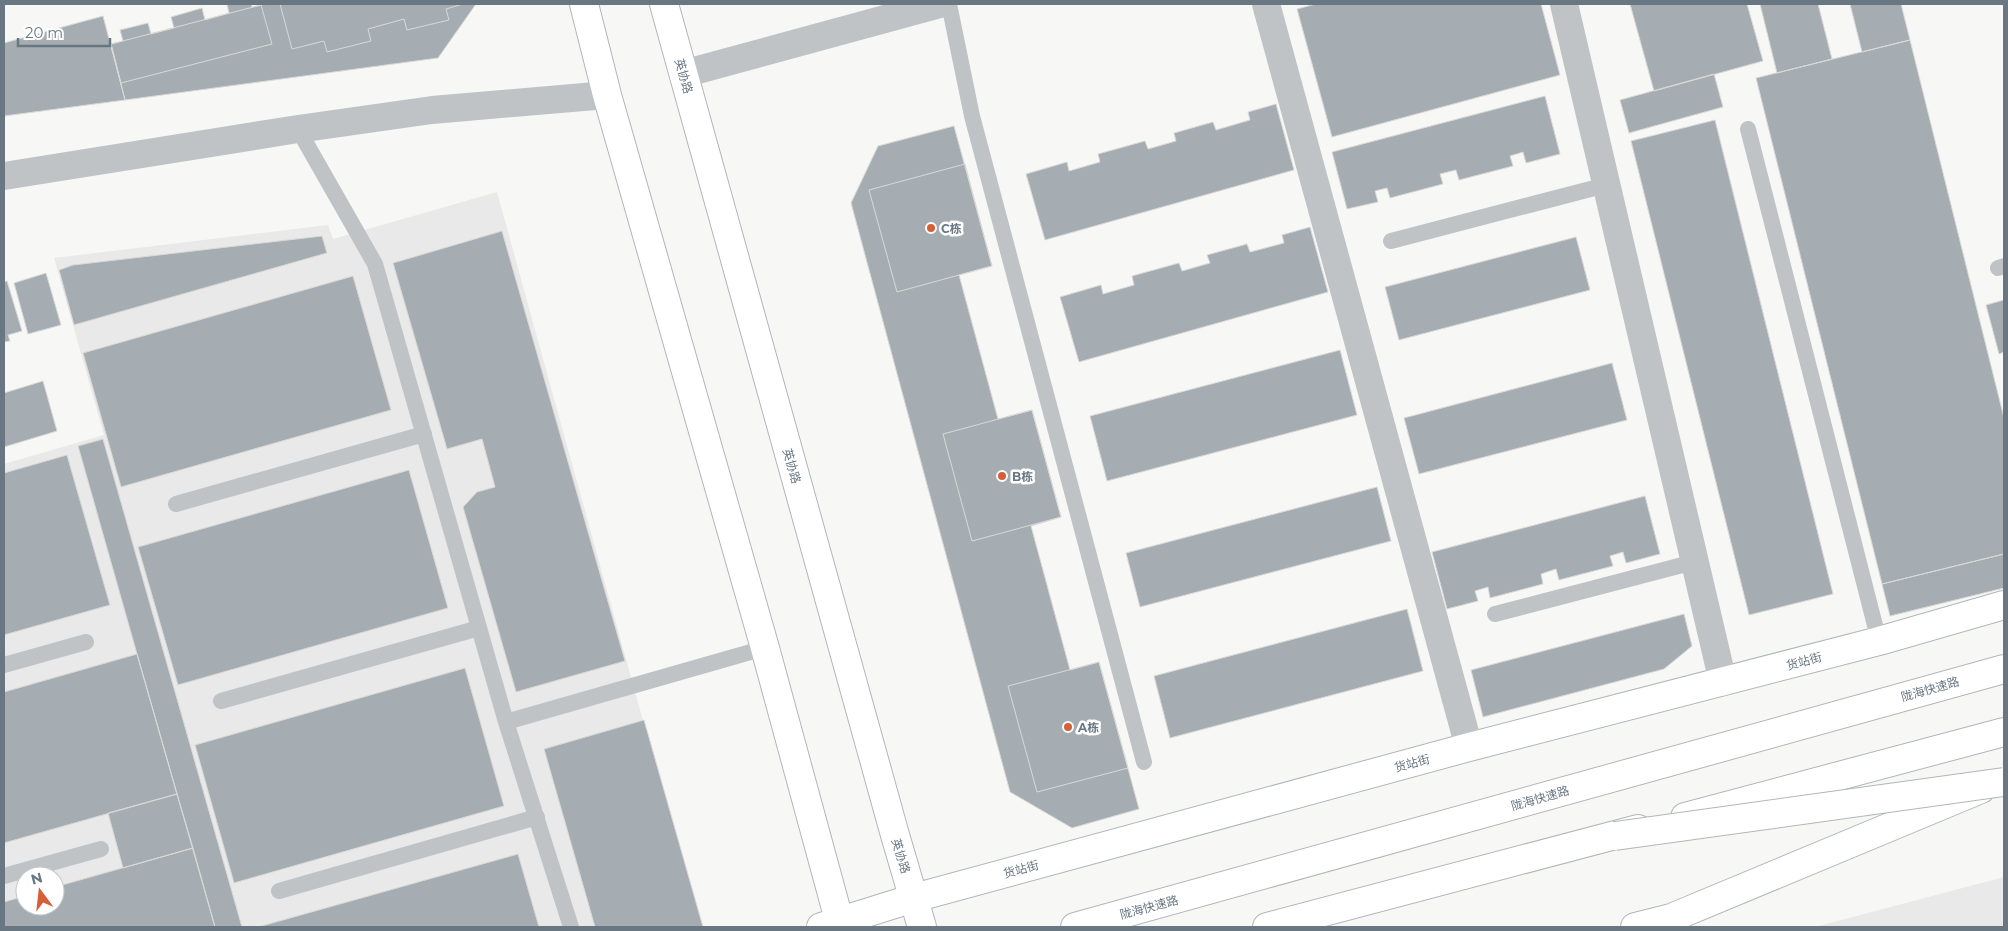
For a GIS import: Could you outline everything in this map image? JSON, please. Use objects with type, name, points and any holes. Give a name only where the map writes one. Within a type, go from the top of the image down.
[{"type":"main road","points":[[584,4],[607,95],[765,648],[834,925]]},
{"type":"main road","name":"英协路","points":[[664,4],[892,826],[922,927]]},
{"type":"main road","name":"货站街","points":[[834,925],[914,898],[1468,747],[1879,641],[2004,605]]},
{"type":"main road","name":"陇海快速路","points":[[1075,927],[2004,669]]},
{"type":"main road","points":[[1267,927],[2004,732]]},
{"type":"main road","points":[[1615,836],[2004,781]]},
{"type":"main road","points":[[1634,927],[1671,918],[2004,781]]},
{"type":"street","points":[[683,74],[940,4]]},
{"type":"street","points":[[1266,4],[1468,747]]},
{"type":"street","points":[[1564,4],[1723,682]]},
{"type":"street","points":[[4,176],[298,129],[432,110],[607,95]]},
{"type":"lane","points":[[950,4],[972,116],[1144,762]]},
{"type":"lane","points":[[298,129],[375,264],[506,722],[572,927]]},
{"type":"lane","points":[[1748,129],[1879,641]]},
{"type":"lane","points":[[1390,241],[1606,185]]},
{"type":"lane","points":[[176,504],[424,434]]},
{"type":"lane","points":[[1495,614],[1694,562]]},
{"type":"lane","points":[[221,701],[479,628]]},
{"type":"lane","points":[[4,665],[86,642]]},
{"type":"lane","points":[[506,722],[765,648]]},
{"type":"lane","points":[[279,891],[537,817]]},
{"type":"lane","points":[[4,876],[101,849]]},
{"type":"shaded area","points":[[497,192],[700,927],[4,927],[4,464],[104,435],[54,258],[328,225],[333,239]]},
{"type":"shaded area","points":[[2004,877],[2004,927],[1815,927]]},
{"type":"building","points":[[227,4],[251,4],[252,7],[261,5],[272,44],[121,83],[111,44],[123,41],[120,30],[148,23],[151,34],[174,28],[171,17],[202,8],[205,20],[229,13]]},
{"type":"building","points":[[265,4],[476,4],[438,58],[125,100],[111,44]]},
{"type":"building","points":[[280,4],[463,4],[446,9],[449,20],[407,30],[404,19],[368,29],[371,41],[327,52],[324,41],[292,49]]},
{"type":"building","points":[[1316,4],[1541,4],[1560,75],[1332,137],[1297,9]]},
{"type":"building","points":[[1630,4],[1747,4],[1763,61],[1654,91]]},
{"type":"building","points":[[1760,4],[1818,4],[1832,59],[1777,73]]},
{"type":"building","points":[[1850,4],[1901,4],[1910,40],[1862,52]]},
{"type":"building","points":[[103,16],[125,100],[4,116],[4,43]]},
{"type":"building","points":[[1910,40],[2004,418],[2004,554],[1882,584],[1756,78]]},
{"type":"building","points":[[1714,74],[1723,107],[1629,133],[1620,100]]},
{"type":"building","points":[[1545,96],[1560,154],[1526,163],[1523,152],[1510,156],[1513,166],[1459,180],[1456,170],[1440,174],[1443,184],[1390,198],[1387,188],[1375,191],[1378,202],[1347,209],[1332,152]]},
{"type":"building","points":[[1276,104],[1294,170],[1045,240],[1026,174],[1067,162],[1069,171],[1100,162],[1098,154],[1145,141],[1148,149],[1176,141],[1174,133],[1213,122],[1216,130],[1250,120],[1248,112]]},
{"type":"building","points":[[1715,120],[1833,594],[1749,615],[1631,141]]},
{"type":"building","points":[[954,126],[992,266],[959,275],[998,419],[1032,410],[1061,517],[1031,526],[1070,670],[1099,662],[1139,809],[1072,828],[1010,792],[851,203],[878,146]]},
{"type":"building","name":"C栋","points":[[965,164],[992,266],[897,292],[869,190]]},
{"type":"building","points":[[1310,227],[1328,292],[1079,362],[1060,297],[1101,285],[1103,294],[1134,285],[1132,276],[1179,263],[1182,271],[1210,263],[1207,255],[1247,244],[1250,252],[1284,243],[1282,235]]},
{"type":"building","points":[[502,231],[625,661],[516,692],[463,507],[477,492],[495,487],[482,439],[447,449],[393,263]]},
{"type":"building","points":[[322,236],[327,253],[74,325],[59,270],[73,265]]},
{"type":"building","points":[[1576,237],[1590,290],[1399,340],[1385,287]]},
{"type":"building","points":[[46,273],[61,325],[28,334],[14,283]]},
{"type":"building","points":[[353,276],[391,410],[121,487],[83,353]]},
{"type":"building","points":[[7,281],[22,331],[8,335],[10,341],[4,342],[4,282]]},
{"type":"building","points":[[2004,300],[2004,352],[1999,354],[1986,305]]},
{"type":"building","points":[[1340,350],[1357,415],[1107,481],[1090,416]]},
{"type":"building","points":[[1612,363],[1627,420],[1419,474],[1404,418]]},
{"type":"building","points":[[43,381],[57,431],[4,447],[4,393]]},
{"type":"building","name":"B栋","points":[[1032,410],[1061,517],[972,541],[943,434]]},
{"type":"building","points":[[103,439],[242,927],[215,927],[137,654],[78,446]]},
{"type":"building","points":[[67,455],[110,605],[4,635],[4,473]]},
{"type":"building","points":[[409,470],[448,608],[178,685],[138,547]]},
{"type":"building","points":[[1377,487],[1391,541],[1140,607],[1126,553]]},
{"type":"building","points":[[1645,496],[1660,554],[1626,563],[1623,552],[1610,556],[1613,566],[1559,580],[1556,569],[1541,574],[1543,584],[1490,598],[1488,587],[1475,591],[1478,601],[1447,609],[1432,552]]},
{"type":"building","points":[[2004,554],[2004,588],[1890,616],[1882,584]]},
{"type":"building","points":[[1407,609],[1423,671],[1170,738],[1154,676]]},
{"type":"building","points":[[1684,614],[1692,646],[1664,669],[1483,717],[1471,670]]},
{"type":"building","points":[[137,654],[177,794],[4,843],[4,692]]},
{"type":"building","name":"A栋","points":[[1099,662],[1128,768],[1037,792],[1008,686]]},
{"type":"building","points":[[465,668],[504,806],[234,883],[195,745]]},
{"type":"building","points":[[644,720],[703,927],[595,927],[544,749]]},
{"type":"building","points":[[177,794],[193,848],[123,868],[108,813]]},
{"type":"building","points":[[193,848],[215,927],[4,927],[4,902],[15,899],[15,916],[65,916],[65,884]]},
{"type":"building","points":[[518,854],[539,927],[258,927]]},
{"type":"place","name":"C栋","points":[[931,228]]},
{"type":"place","name":"B栋","points":[[1002,476]]},
{"type":"place","name":"A栋","points":[[1068,727]]}]
